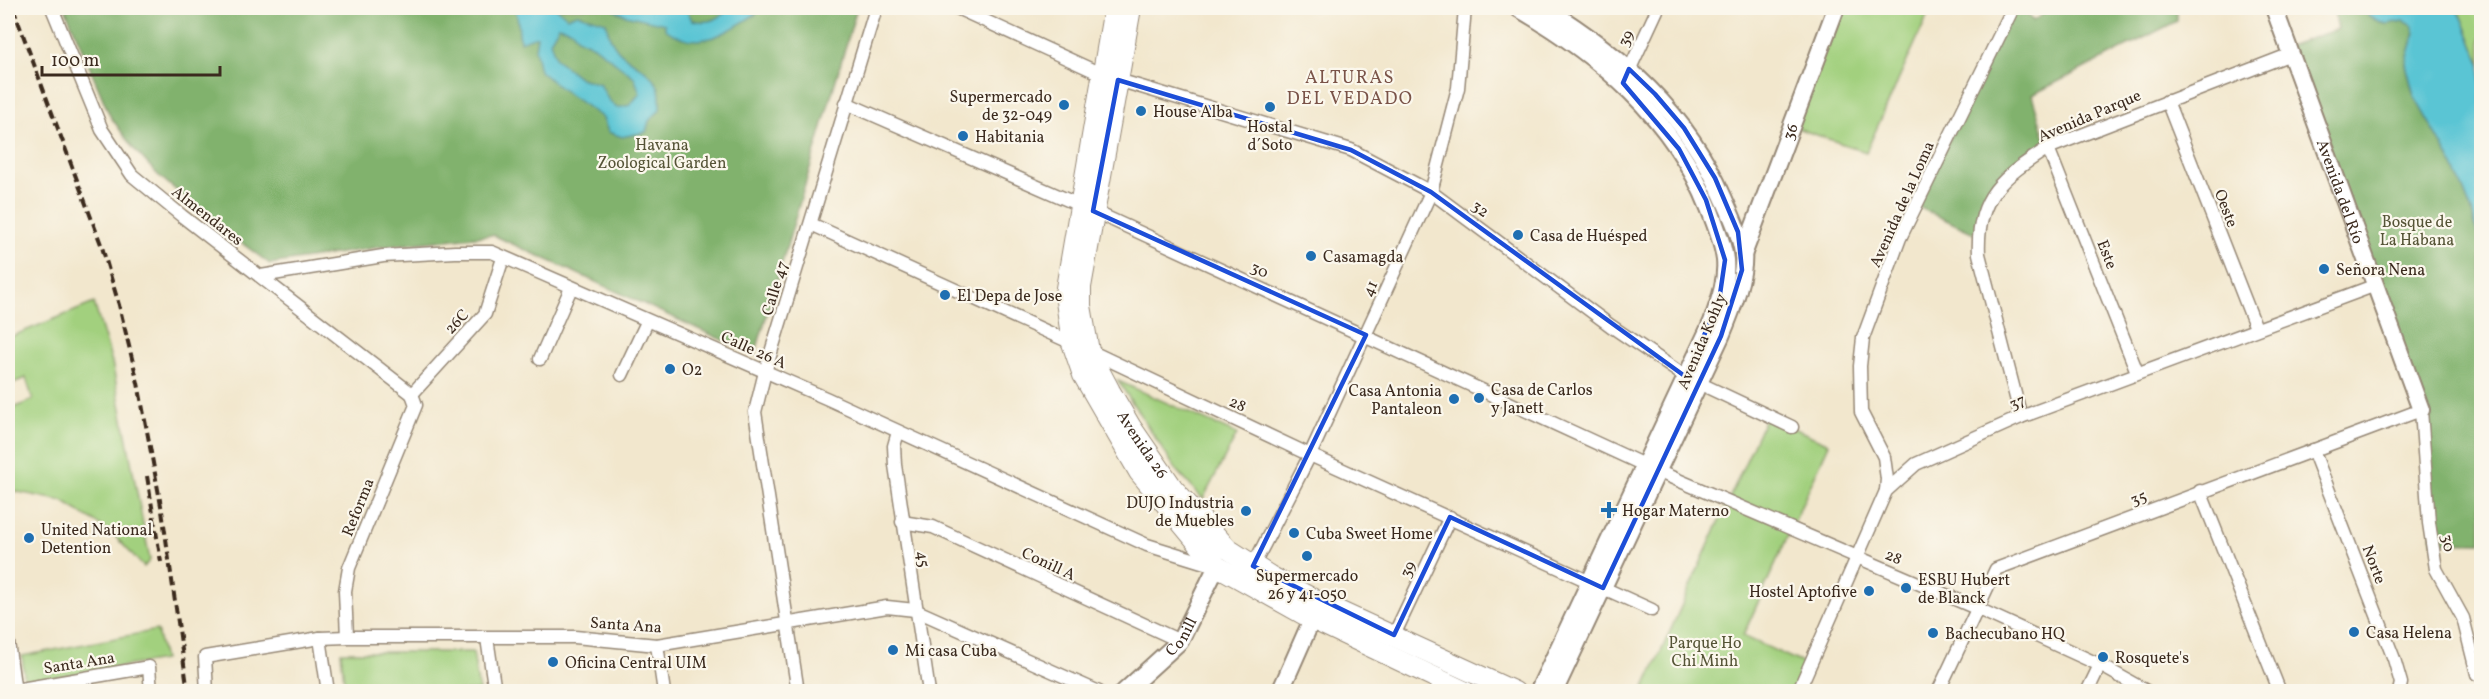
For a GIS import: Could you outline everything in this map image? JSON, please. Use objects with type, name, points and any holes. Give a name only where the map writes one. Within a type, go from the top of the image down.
[{"type":"main road","name":"Avenida 26","points":[[1114,8],[1109,77],[1086,208],[1065,294],[1081,347],[1083,375],[1139,472],[1217,566],[1316,610],[1394,635],[1515,692]]},
{"type":"main road","name":"Avenida 26","points":[[1109,77],[1131,8]]},
{"type":"main road","name":"Avenida 26","points":[[1081,347],[1131,427],[1173,488],[1228,549],[1316,610],[1443,686],[1466,692]]},
{"type":"main road","points":[[1217,566],[1234,561],[1253,566]]},
{"type":"street","name":"Almendares","points":[[52,8],[102,129],[132,175],[412,394]]},
{"type":"street","name":"Calle 47","points":[[798,692],[755,412],[765,372],[876,8]]},
{"type":"street","name":"32","points":[[957,8],[1109,77],[1351,150],[1431,192],[1611,326],[1692,380],[1792,427]]},
{"type":"street","name":"41","points":[[1253,566],[1310,455],[1431,192],[1458,88],[1465,8]]},
{"type":"street","name":"Avenida Kohly","points":[[1518,8],[1546,14],[1600,44],[1626,76],[1670,110],[1687,145],[1725,260],[1723,289],[1692,380]]},
{"type":"street","name":"39","points":[[1626,76],[1658,8]]},
{"type":"street","name":"36","points":[[1743,255],[1836,8]]},
{"type":"street","name":"Avenida de la Loma","points":[[1886,491],[1884,457],[1862,412],[1860,366],[1863,338],[1900,238],[2013,8]]},
{"type":"street","name":"Avenida del Río","points":[[2274,8],[2421,410]]},
{"type":"street","name":"Avenida Parque","points":[[2021,417],[1984,280],[1978,235],[1982,211],[1996,189],[2016,168],[2048,148],[2291,54]]},
{"type":"street","name":"Oeste","points":[[2167,101],[2256,328]]},
{"type":"street","name":"30","points":[[846,103],[1086,208],[1651,468]]},
{"type":"street","name":"Avenida Kohly","points":[[1538,692],[1596,585],[1692,380],[1728,319],[1742,270],[1743,255],[1737,232],[1715,178],[1687,145]]},
{"type":"street","name":"Este","points":[[2048,148],[2137,372]]},
{"type":"street","points":[[1721,243],[1756,219]]},
{"type":"street","name":"28","points":[[811,224],[1652,610]]},
{"type":"street","name":"Calle 26 A","points":[[261,276],[383,256],[492,252],[765,372],[1147,545],[1217,566]]},
{"type":"street","name":"26C","points":[[412,394],[485,314],[503,258]]},
{"type":"street","name":"37","points":[[1798,692],[1886,491],[1916,464],[2021,417],[2376,285]]},
{"type":"street","points":[[540,359],[571,288]]},
{"type":"street","points":[[622,375],[647,322]]},
{"type":"street","name":"Reforma","points":[[347,637],[345,591],[350,568],[416,405],[412,394]]},
{"type":"street","name":"30","points":[[2421,410],[2429,523],[2436,570],[2463,618],[2479,675]]},
{"type":"street","name":"35","points":[[1938,692],[1996,569],[2421,410]]},
{"type":"street","name":"45","points":[[898,432],[894,446],[894,465],[929,692]]},
{"type":"street","name":"Norte","points":[[2313,450],[2394,659],[2401,684],[2400,692]]},
{"type":"street","name":"28","points":[[1651,468],[1976,608],[2100,665],[2148,692]]},
{"type":"street","points":[[2200,491],[2280,692]]},
{"type":"street","name":"39","points":[[1394,635],[1450,517]]},
{"type":"street","name":"Conill A","points":[[902,522],[933,527],[1180,641]]},
{"type":"street","name":"Conill","points":[[1124,692],[1180,641],[1217,566]]},
{"type":"street","name":"Avenida Kohly","points":[[1554,692],[1596,585]]},
{"type":"street","name":"Santa Ana","points":[[207,692],[205,657],[320,638],[575,637],[657,645],[887,607],[915,610],[1099,692]]},
{"type":"street","points":[[1280,692],[1316,610]]},
{"type":"street","points":[[320,638],[328,692]]},
{"type":"street","points":[[487,638],[495,692]]},
{"type":"street","points":[[8,644],[15,691]]},
{"type":"street","points":[[657,645],[664,692]]},
{"type":"street","points":[[2087,692],[2100,665]]},
{"type":"street","name":"Santa Ana","points":[[15,691],[149,668],[152,692]]},
{"type":"highlighted area","points":[[1629,69],[1655,94],[1684,128],[1715,178],[1738,232],[1742,270],[1721,336],[1603,588],[1450,517],[1394,635],[1253,566],[1366,335],[1093,211],[1118,80],[1351,150],[1431,192],[1686,377],[1719,301],[1725,260],[1706,200],[1679,149],[1623,83]]},
{"type":"green space","name":"Havana Zoological Garden","points":[[65,8],[857,8],[755,355],[493,235],[380,247],[270,264],[220,227],[158,175],[133,148],[110,116]]},
{"type":"green space","points":[[1835,8],[1931,8],[1866,152],[1791,126]]},
{"type":"green space","points":[[2015,8],[2023,8],[2033,21],[2051,8],[2177,8],[2177,21],[2032,95],[2048,148],[1996,189],[1978,235],[1916,206]]},
{"type":"green space","name":"Bosque de La Habana","points":[[2333,8],[2365,8],[2369,17],[2385,24],[2403,21],[2412,25],[2415,33],[2406,64],[2414,96],[2454,166],[2472,212],[2481,249],[2481,543],[2432,542],[2421,410],[2288,46],[2338,29]]},
{"type":"green space","points":[[2454,8],[2481,8],[2481,66],[2462,17]]},
{"type":"green space","points":[[94,303],[112,362],[150,560],[144,567],[111,532],[62,501],[8,490],[8,410],[33,400],[26,378],[8,385],[8,331],[10,337]]},
{"type":"green space","points":[[1118,381],[1237,434],[1203,499],[1177,471]]},
{"type":"green space","name":"Parque Ho Chi Minh","points":[[1766,416],[1829,444],[1743,636],[1809,666],[1798,691],[1643,692]]},
{"type":"green space","points":[[157,630],[164,660],[25,682],[22,656]]},
{"type":"green space","points":[[341,652],[473,652],[479,691],[345,691]]},
{"type":"water","points":[[512,8],[556,8],[567,17],[578,14],[606,22],[610,36],[621,54],[644,70],[659,88],[660,110],[649,121],[646,132],[622,137],[608,132],[603,118],[540,71],[535,49],[537,36],[520,42],[517,14]],"holes":[[[559,26],[572,30],[577,38],[594,46],[634,77],[640,93],[630,105],[617,108],[608,99],[600,84],[580,78],[556,59],[550,41]]]},
{"type":"water","points":[[610,8],[663,8],[666,10],[686,8],[692,20],[703,22],[721,16],[730,8],[758,8],[756,14],[733,28],[712,38],[701,40],[677,36],[665,29],[665,24],[625,15]]},
{"type":"water","points":[[2365,8],[2454,8],[2462,17],[2481,66],[2481,249],[2472,212],[2454,166],[2414,96],[2406,64],[2415,33],[2412,25],[2403,21],[2386,24],[2369,17]]},
{"type":"railway","points":[[13,8],[102,247],[119,305],[138,383],[162,511],[188,692]]},
{"type":"railway","points":[[147,476],[161,562]]},
{"type":"place","name":"Supermercado de 32-049","points":[[1064,105]]},
{"type":"place","name":"Hostal d´Soto","points":[[1270,107]]},
{"type":"place","name":"House Alba","points":[[1141,111]]},
{"type":"place","name":"Habitania","points":[[963,136]]},
{"type":"place","name":"Casa de Huésped","points":[[1518,235]]},
{"type":"place","name":"Casamagda","points":[[1311,256]]},
{"type":"place","name":"Señora Nena","points":[[2324,269]]},
{"type":"place","name":"El Depa de Jose","points":[[945,295]]},
{"type":"place","name":"O2","points":[[670,369]]},
{"type":"place","name":"Casa de Carlos y Janett","points":[[1479,398]]},
{"type":"place","name":"Casa Antonia Pantaleon","points":[[1454,399]]},
{"type":"place","name":"Hogar Materno","points":[[1609,510]]},
{"type":"place","name":"DUJO Industria de Muebles","points":[[1246,511]]},
{"type":"place","name":"Cuba Sweet Home","points":[[1294,533]]},
{"type":"place","name":"United National Detention","points":[[29,538]]},
{"type":"place","name":"Supermercado 26 y 41-050","points":[[1307,556]]},
{"type":"place","name":"ESBU Hubert de Blanck","points":[[1906,588]]},
{"type":"place","name":"Hostel Aptofive","points":[[1869,591]]},
{"type":"place","name":"Casa Helena","points":[[2354,632]]},
{"type":"place","name":"Bachecubano HQ","points":[[1933,633]]},
{"type":"place","name":"Mi casa Cuba","points":[[893,650]]},
{"type":"place","name":"Rosquete's","points":[[2103,657]]},
{"type":"place","name":"Oficina Central UIM","points":[[553,662]]},
{"type":"district","name":"ALTURAS DEL VEDADO","points":[[1350,88]]}]
